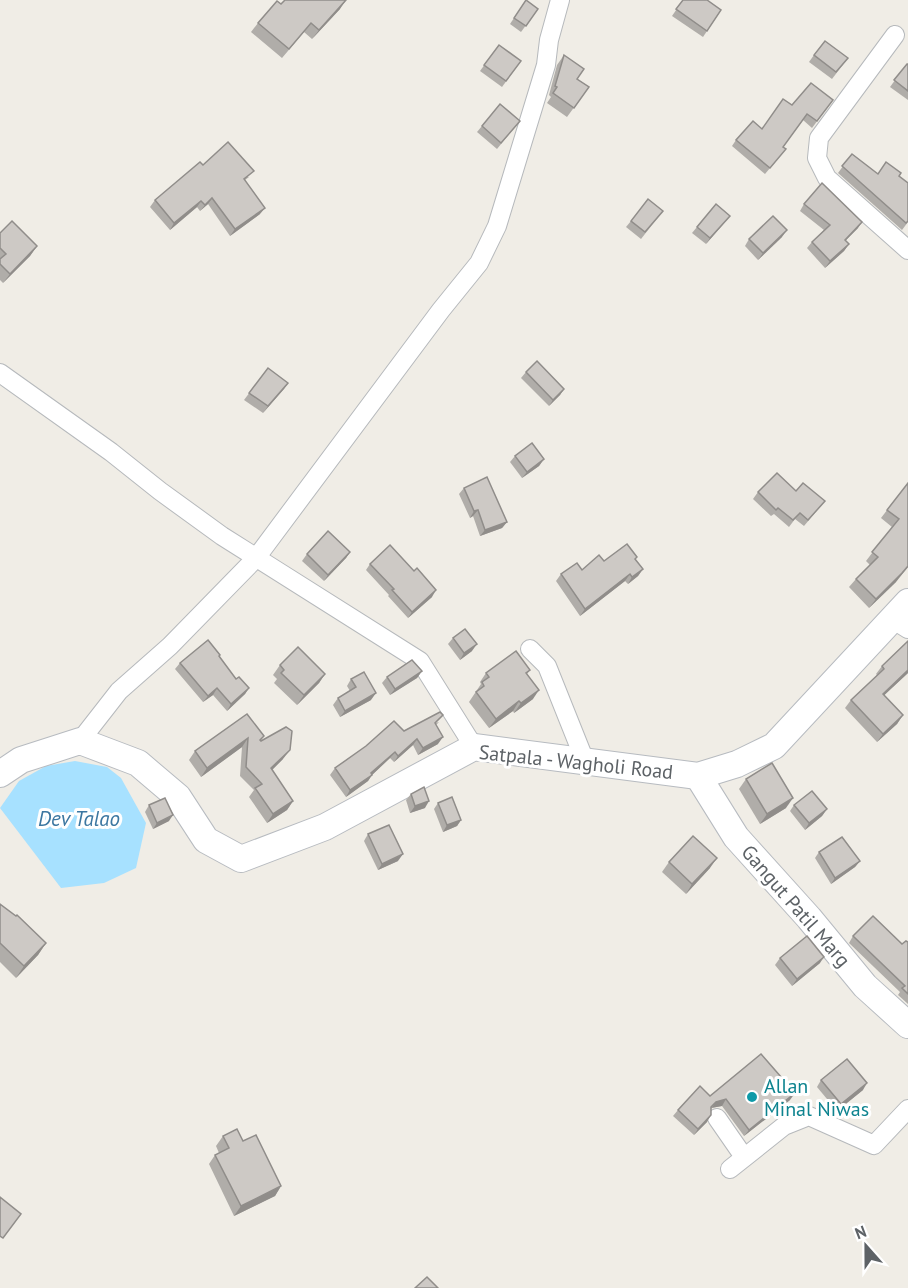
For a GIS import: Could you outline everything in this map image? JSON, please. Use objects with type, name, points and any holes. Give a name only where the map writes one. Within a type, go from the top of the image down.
[{"type":"main road","name":"Satpala - Wagholi Road","points":[[80,741],[138,763],[178,797],[206,840],[241,859],[326,827],[474,747],[698,776],[737,764],[774,746],[903,617]]},
{"type":"main road","points":[[0,774],[21,760],[80,741]]},
{"type":"main road","name":"Gangut Patil Marg","points":[[698,776],[736,837],[809,918],[865,986],[908,1024]]},
{"type":"street","points":[[80,741],[119,692],[170,646],[256,558],[441,310],[479,263],[501,216],[546,65],[549,40],[560,0]]},
{"type":"street","points":[[895,34],[819,138],[817,158],[827,178],[908,250]]},
{"type":"street","points":[[0,373],[111,452],[222,536],[420,661],[474,747]]},
{"type":"street","points":[[530,650],[547,666],[585,762]]},
{"type":"street","points":[[730,1168],[784,1126],[810,1116],[874,1145],[908,1109]]},
{"type":"street","points":[[717,1118],[744,1157]]},
{"type":"water","name":"Dev Talao","points":[[75,761],[107,767],[121,778],[146,823],[136,868],[104,883],[61,888],[0,808],[19,781],[46,766]]},
{"type":"building","points":[[285,0],[346,0],[319,30],[311,23],[289,49],[258,23],[277,1],[281,4]]},
{"type":"building","points":[[526,0],[538,9],[526,26],[514,18]]},
{"type":"building","points":[[683,0],[707,0],[721,10],[707,31],[676,9]]},
{"type":"building","points":[[825,41],[848,58],[836,72],[814,55]]},
{"type":"building","points":[[499,45],[521,61],[506,81],[484,65]]},
{"type":"building","points":[[564,55],[584,69],[577,79],[589,87],[574,108],[553,93],[557,87],[555,86]]},
{"type":"building","points":[[908,64],[908,91],[894,80]]},
{"type":"building","points":[[811,83],[833,100],[817,121],[807,114],[783,147],[786,149],[770,168],[736,140],[753,121],[762,129],[783,99],[792,105]]},
{"type":"building","points":[[500,104],[520,121],[501,143],[482,126]]},
{"type":"building","points":[[228,142],[254,171],[244,179],[265,208],[235,229],[212,198],[205,205],[201,201],[174,223],[155,200],[200,162],[203,165]]},
{"type":"building","points":[[852,154],[878,174],[886,162],[901,173],[899,176],[908,183],[908,221],[906,223],[842,166]]},
{"type":"building","points":[[822,183],[862,222],[845,240],[849,244],[830,261],[812,242],[830,225],[804,204]]},
{"type":"building","points":[[648,199],[663,211],[645,232],[631,221]]},
{"type":"building","points":[[716,204],[730,216],[710,238],[697,227]]},
{"type":"building","points":[[773,216],[787,230],[763,253],[749,239]]},
{"type":"building","points":[[12,221],[37,246],[10,274],[0,264],[0,259],[6,254],[0,248],[0,233]]},
{"type":"building","points":[[537,361],[564,389],[553,400],[526,372]]},
{"type":"building","points":[[268,368],[288,383],[268,406],[249,393]]},
{"type":"building","points":[[532,443],[544,459],[527,472],[515,456]]},
{"type":"building","points":[[777,473],[796,491],[803,483],[825,501],[808,520],[800,513],[793,520],[778,508],[776,510],[758,492]]},
{"type":"building","points":[[487,477],[507,522],[485,530],[478,510],[474,511],[464,488]]},
{"type":"building","points":[[908,483],[908,566],[876,599],[856,579],[878,557],[872,552],[899,519],[887,510]]},
{"type":"building","points":[[328,531],[350,552],[328,575],[307,554]]},
{"type":"building","points":[[627,544],[643,569],[632,577],[630,574],[585,609],[561,574],[577,563],[582,570],[599,555],[604,561]]},
{"type":"building","points":[[390,545],[414,571],[417,568],[436,590],[412,612],[370,564]]},
{"type":"building","points":[[465,629],[477,644],[464,653],[453,638]]},
{"type":"building","points":[[208,640],[236,679],[239,677],[249,688],[231,704],[217,688],[208,696],[180,663]]},
{"type":"building","points":[[908,641],[908,670],[883,694],[903,715],[883,734],[851,700],[884,669],[882,666]]},
{"type":"building","points":[[298,647],[325,674],[304,695],[281,673],[284,670],[280,665]]},
{"type":"building","points":[[516,651],[530,670],[526,673],[539,690],[521,703],[519,701],[496,719],[476,692],[484,686],[482,682],[489,677],[486,673]]},
{"type":"building","points":[[412,660],[422,671],[395,689],[387,677]]},
{"type":"building","points":[[364,672],[376,693],[345,711],[338,698],[356,687],[351,679]]},
{"type":"building","points":[[440,712],[443,715],[435,723],[443,737],[423,748],[417,739],[398,756],[395,752],[371,773],[372,775],[350,790],[335,768],[366,746],[394,721],[404,731]]},
{"type":"building","points":[[247,714],[264,736],[261,741],[286,727],[292,731],[290,750],[271,768],[293,801],[273,814],[255,788],[262,784],[246,767],[248,738],[207,768],[195,751]]},
{"type":"building","points":[[772,763],[793,798],[767,814],[746,779]]},
{"type":"building","points":[[424,787],[429,801],[415,806],[411,794]]},
{"type":"building","points":[[812,791],[827,809],[809,823],[794,805]]},
{"type":"building","points":[[452,797],[461,820],[447,825],[438,803]]},
{"type":"building","points":[[165,798],[173,815],[157,823],[149,805]]},
{"type":"building","points":[[389,825],[403,854],[382,864],[368,834]]},
{"type":"building","points":[[693,836],[717,858],[692,884],[669,862]]},
{"type":"building","points":[[842,837],[860,861],[835,878],[819,852]]},
{"type":"building","points":[[0,904],[17,915],[46,943],[24,966],[0,943]]},
{"type":"building","points":[[873,916],[902,944],[908,942],[908,994],[902,988],[905,986],[853,936]]},
{"type":"building","points":[[807,936],[824,957],[797,979],[780,958]]},
{"type":"building","name":"Allan Minal Niwas","points":[[761,1054],[795,1093],[749,1130],[726,1099],[716,1102],[711,1107],[711,1115],[698,1129],[678,1110],[700,1086],[710,1096]]},
{"type":"building","points":[[847,1059],[867,1083],[841,1104],[821,1080]]},
{"type":"building","points":[[237,1129],[243,1141],[256,1135],[281,1186],[241,1206],[215,1155],[229,1148],[223,1136]]},
{"type":"building","points":[[0,1197],[21,1214],[3,1238],[0,1236]]},
{"type":"building","points":[[427,1277],[438,1288],[415,1288]]},
{"type":"place","name":"Allan Minal Niwas","points":[[752,1097]]}]
